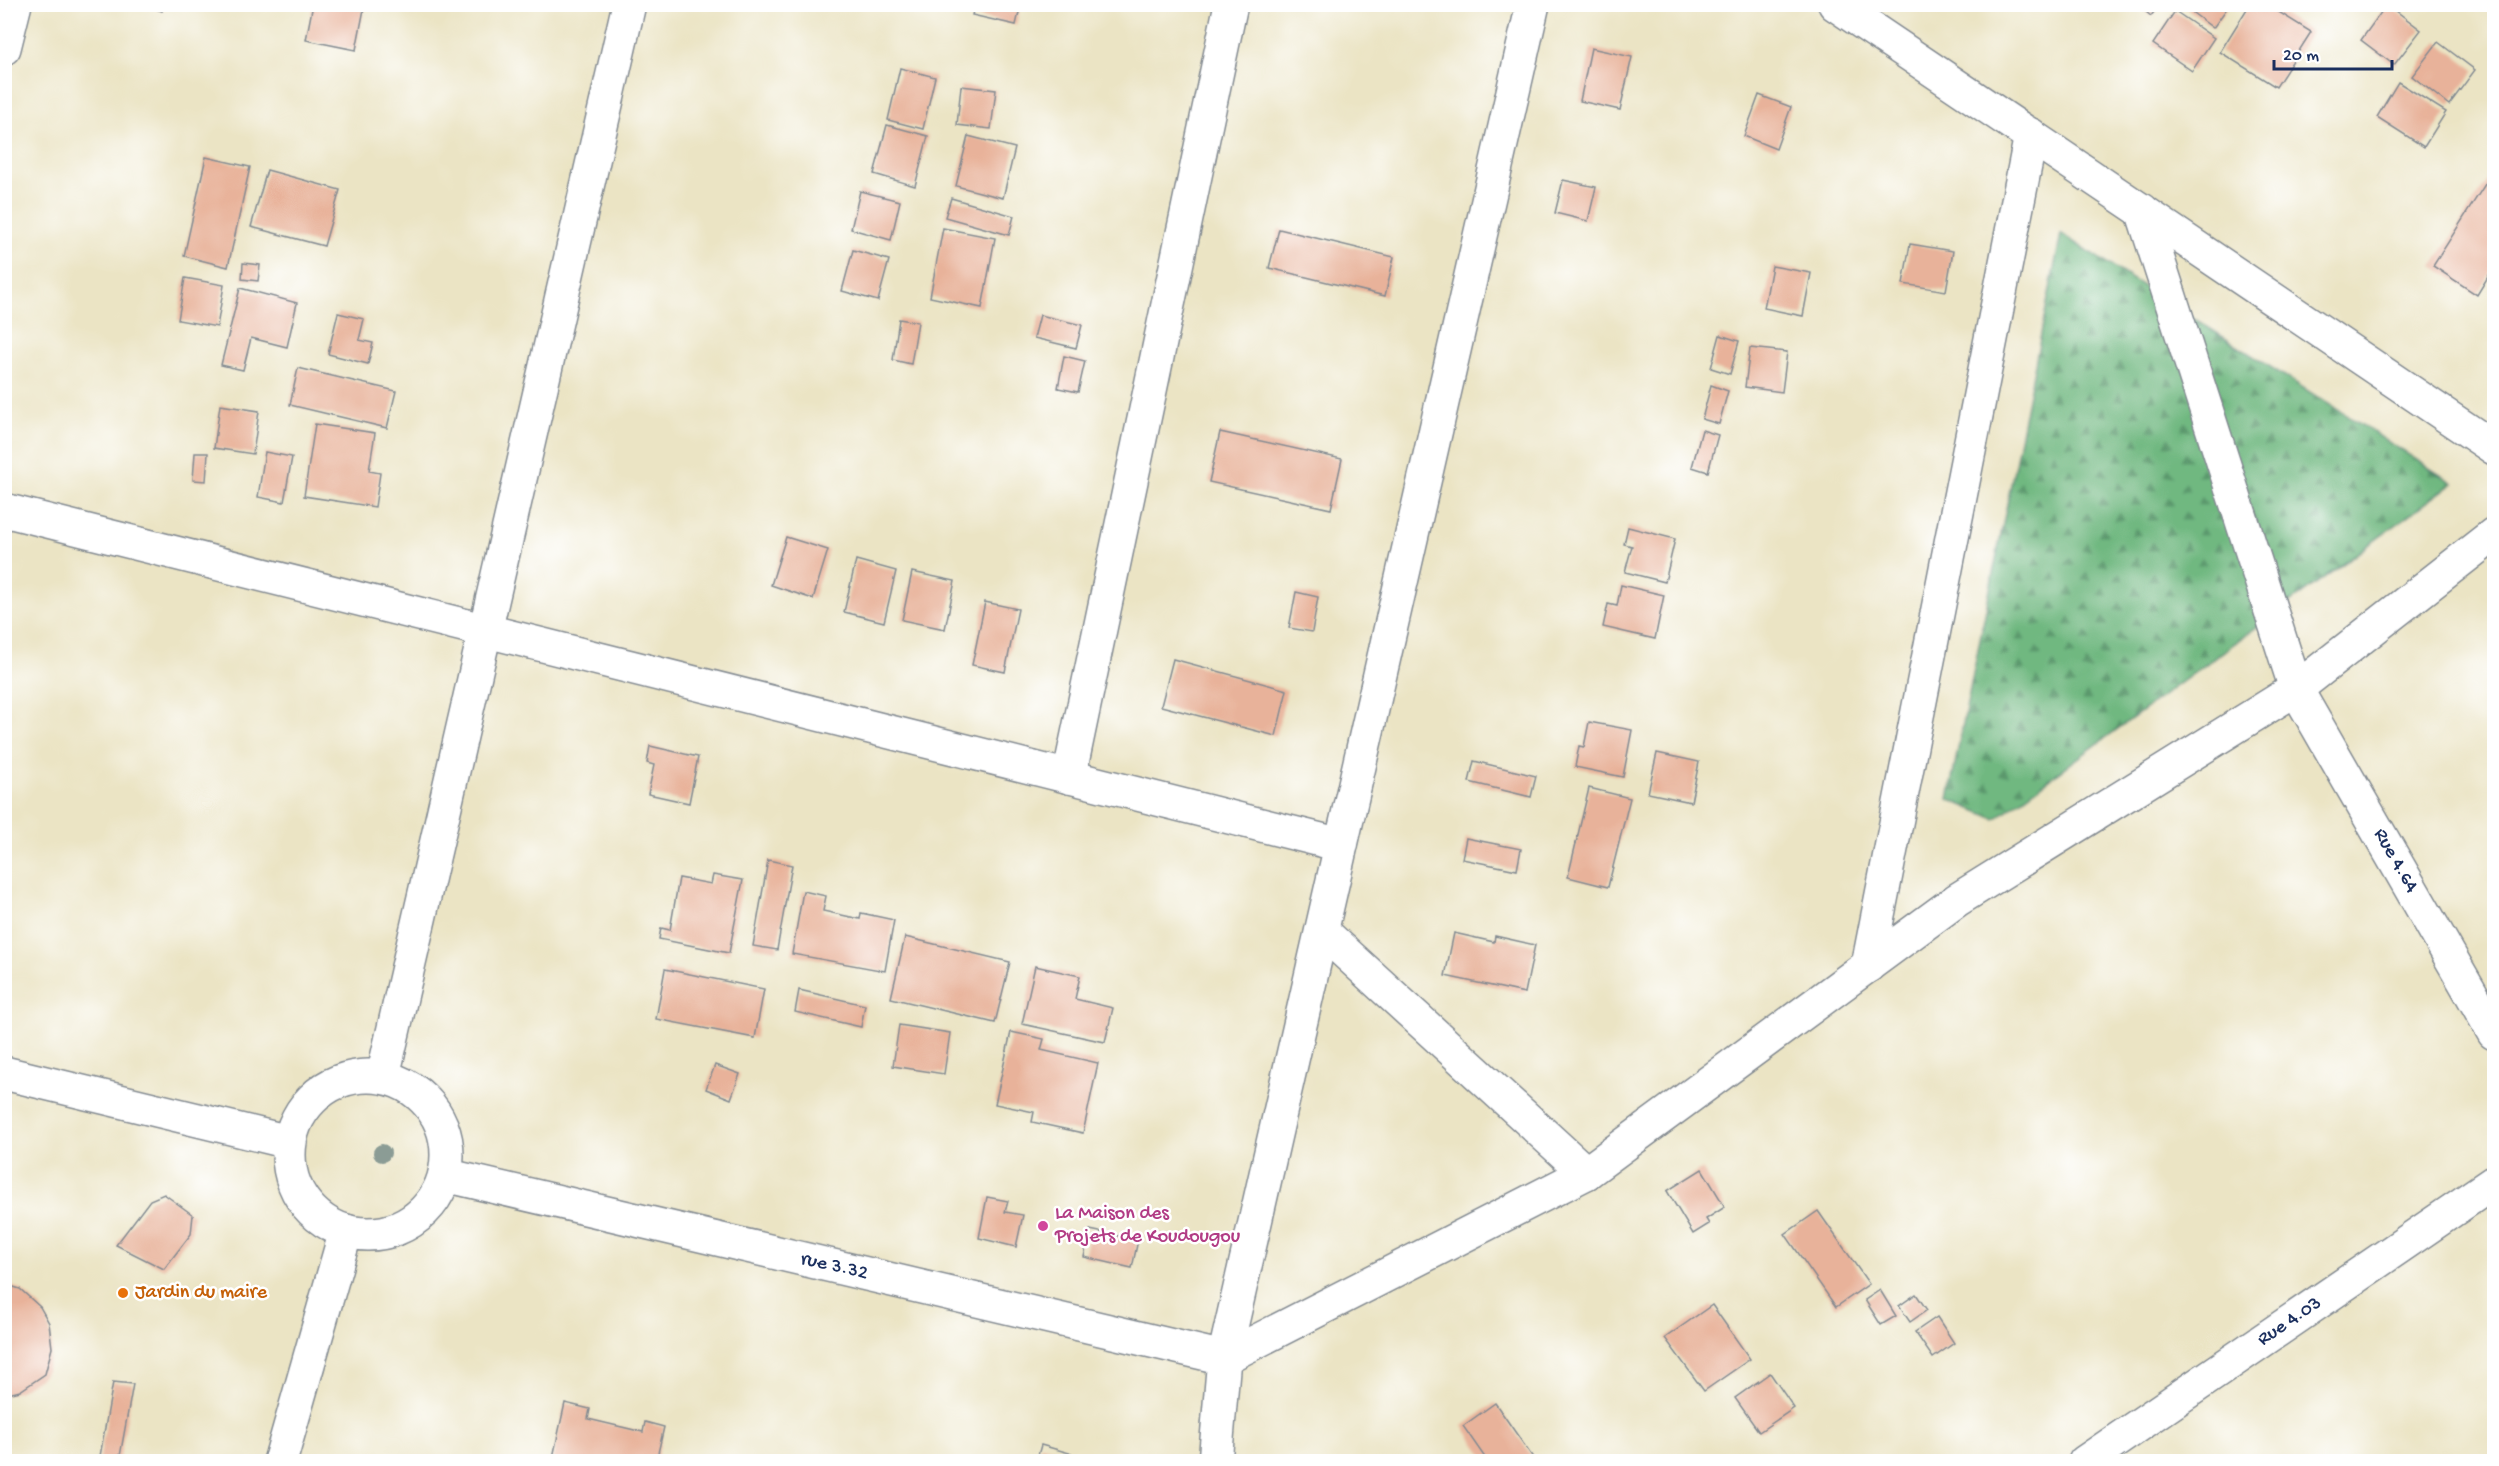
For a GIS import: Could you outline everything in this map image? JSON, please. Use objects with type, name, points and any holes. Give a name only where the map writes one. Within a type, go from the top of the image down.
[{"type":"street","points":[[4,48],[15,4]]},
{"type":"street","points":[[382,1076],[629,4]]},
{"type":"street","points":[[1069,777],[1231,4]]},
{"type":"street","points":[[1215,1461],[1224,1358],[1533,4]]},
{"type":"street","points":[[1835,4],[2494,448]]},
{"type":"street","points":[[1868,966],[2031,135]]},
{"type":"street","name":"Rue 4.64","points":[[2142,210],[2296,689],[2494,1033]]},
{"type":"street","points":[[4,510],[1341,845]]},
{"type":"street","points":[[1224,1358],[1586,1173],[1957,900],[2296,689],[2494,534]]},
{"type":"street","points":[[1322,931],[1586,1173]]},
{"type":"street","points":[[4,1073],[289,1142]]},
{"type":"street","points":[[382,1076],[413,1089],[435,1112],[446,1143],[445,1175],[431,1204],[408,1224],[377,1234],[346,1231],[320,1219],[300,1197],[290,1171],[289,1142],[300,1112],[322,1089],[351,1077],[382,1076]]},
{"type":"street","name":"rue 3.32","points":[[445,1175],[1224,1358]]},
{"type":"street","name":"Rue 4.03","points":[[2085,1461],[2494,1182]]},
{"type":"street","points":[[280,1461],[346,1231]]},
{"type":"green space","points":[[2061,234],[2453,483],[1995,819],[1948,799]]},
{"type":"building","points":[[141,4],[163,4],[162,11]]},
{"type":"building","points":[[313,4],[365,4],[356,50],[306,40]]},
{"type":"building","points":[[975,4],[1021,4],[1016,25],[972,15]]},
{"type":"building","points":[[2136,4],[2160,4],[2151,16]]},
{"type":"building","points":[[2181,4],[2230,4],[2213,28]]},
{"type":"building","points":[[2250,4],[2266,4],[2311,32],[2276,87],[2220,52]]},
{"type":"building","points":[[2387,4],[2421,30],[2394,65],[2361,40]]},
{"type":"building","points":[[2175,11],[2214,38],[2192,71],[2153,44]]},
{"type":"building","points":[[2438,42],[2475,70],[2449,105],[2412,76]]},
{"type":"building","points":[[1591,48],[1632,57],[1620,110],[1580,101]]},
{"type":"building","points":[[900,68],[935,77],[923,129],[888,120]]},
{"type":"building","points":[[2398,82],[2446,112],[2424,147],[2377,117]]},
{"type":"building","points":[[961,86],[996,90],[991,129],[957,125]]},
{"type":"building","points":[[1759,95],[1791,107],[1776,149],[1744,136]]},
{"type":"building","points":[[887,125],[928,136],[915,186],[874,174]]},
{"type":"building","points":[[968,136],[1015,148],[1003,198],[956,186]]},
{"type":"building","points":[[206,157],[250,167],[228,267],[184,256]]},
{"type":"building","points":[[267,170],[340,190],[324,246],[251,227]]},
{"type":"building","points":[[2494,170],[2494,267],[2477,295],[2433,266]]},
{"type":"building","points":[[1563,180],[1596,187],[1588,221],[1555,213]]},
{"type":"building","points":[[860,191],[900,201],[891,240],[851,229]]},
{"type":"building","points":[[951,198],[1014,216],[1009,235],[945,217]]},
{"type":"building","points":[[943,228],[995,238],[982,308],[930,297]]},
{"type":"building","points":[[1279,229],[1394,257],[1385,296],[1269,268]]},
{"type":"building","points":[[1910,244],[1953,251],[1946,291],[1903,284]]},
{"type":"building","points":[[853,250],[889,260],[878,301],[842,291]]},
{"type":"building","points":[[243,263],[260,265],[258,281],[242,279]]},
{"type":"building","points":[[1772,266],[1811,273],[1803,316],[1764,308]]},
{"type":"building","points":[[185,278],[224,285],[217,327],[178,320]]},
{"type":"building","points":[[240,288],[297,303],[287,347],[251,338],[243,370],[221,365]]},
{"type":"building","points":[[338,313],[364,319],[359,340],[373,343],[368,364],[328,354]]},
{"type":"building","points":[[1040,315],[1082,325],[1076,348],[1034,338]]},
{"type":"building","points":[[899,319],[918,322],[911,364],[893,360]]},
{"type":"building","points":[[1720,335],[1739,341],[1730,374],[1711,368]]},
{"type":"building","points":[[1750,348],[1787,352],[1782,392],[1745,387]]},
{"type":"building","points":[[1064,356],[1085,361],[1078,392],[1058,388]]},
{"type":"building","points":[[298,368],[396,391],[387,428],[290,405]]},
{"type":"building","points":[[1711,385],[1728,391],[1719,424],[1702,419]]},
{"type":"building","points":[[220,405],[259,411],[253,454],[214,448]]},
{"type":"building","points":[[315,424],[375,433],[369,471],[380,473],[375,507],[304,496]]},
{"type":"building","points":[[1702,430],[1718,435],[1708,472],[1692,467]]},
{"type":"building","points":[[1220,432],[1342,459],[1331,509],[1209,482]]},
{"type":"building","points":[[265,452],[292,457],[284,502],[258,497]]},
{"type":"building","points":[[195,453],[208,453],[206,481],[193,480]]},
{"type":"building","points":[[1628,527],[1675,539],[1665,582],[1625,572],[1632,546],[1624,544]]},
{"type":"building","points":[[786,537],[828,550],[813,599],[771,585]]},
{"type":"building","points":[[856,560],[896,571],[884,622],[844,612]]},
{"type":"building","points":[[912,572],[955,581],[945,629],[902,620]]},
{"type":"building","points":[[1621,585],[1664,595],[1655,639],[1603,627],[1608,604],[1617,606]]},
{"type":"building","points":[[1296,592],[1318,597],[1312,632],[1289,628]]},
{"type":"building","points":[[985,602],[1018,609],[1005,672],[972,665]]},
{"type":"building","points":[[1173,659],[1287,690],[1276,736],[1161,706]]},
{"type":"building","points":[[1589,722],[1632,730],[1623,777],[1575,767],[1579,746],[1584,747]]},
{"type":"building","points":[[650,746],[698,757],[689,803],[648,794],[654,765],[647,763]]},
{"type":"building","points":[[1657,753],[1699,762],[1691,802],[1648,793]]},
{"type":"building","points":[[1474,761],[1536,776],[1531,797],[1469,782]]},
{"type":"building","points":[[1589,788],[1630,798],[1608,887],[1568,877]]},
{"type":"building","points":[[1466,838],[1521,849],[1517,870],[1462,859]]},
{"type":"building","points":[[768,860],[792,865],[777,950],[753,946]]},
{"type":"building","points":[[713,875],[743,880],[729,953],[659,939],[661,928],[670,930],[679,878],[711,884]]},
{"type":"building","points":[[803,891],[826,896],[823,911],[860,919],[861,913],[894,920],[885,971],[792,954]]},
{"type":"building","points":[[1454,933],[1494,942],[1495,936],[1535,945],[1525,993],[1445,976]]},
{"type":"building","points":[[905,937],[1010,962],[995,1023],[891,998]]},
{"type":"building","points":[[1035,966],[1080,976],[1075,999],[1113,1008],[1105,1042],[1022,1024]]},
{"type":"building","points":[[665,969],[764,989],[755,1038],[656,1019]]},
{"type":"building","points":[[799,990],[865,1005],[861,1027],[795,1012]]},
{"type":"building","points":[[899,1025],[950,1033],[944,1074],[893,1066]]},
{"type":"building","points":[[1011,1032],[1044,1039],[1041,1050],[1098,1063],[1083,1133],[1032,1122],[1034,1112],[995,1104]]},
{"type":"building","points":[[715,1065],[740,1074],[731,1099],[706,1089]]},
{"type":"building","points":[[1702,1169],[1725,1207],[1706,1219],[1709,1224],[1693,1234],[1667,1191]]},
{"type":"building","points":[[164,1194],[193,1215],[191,1234],[164,1269],[116,1245],[150,1200]]},
{"type":"building","points":[[987,1197],[1008,1201],[1005,1212],[1023,1215],[1016,1247],[979,1238]]},
{"type":"building","points":[[1818,1211],[1869,1284],[1836,1307],[1785,1234]]},
{"type":"building","points":[[1090,1230],[1138,1240],[1132,1268],[1084,1257]]},
{"type":"building","points":[[4,1284],[20,1289],[40,1307],[49,1323],[52,1348],[45,1374],[20,1391],[4,1395]]},
{"type":"building","points":[[1880,1290],[1896,1316],[1881,1325],[1865,1300]]},
{"type":"building","points":[[1916,1294],[1927,1310],[1910,1322],[1899,1306]]},
{"type":"building","points":[[1712,1305],[1750,1359],[1704,1391],[1665,1338]]},
{"type":"building","points":[[1937,1317],[1954,1343],[1933,1358],[1915,1332]]},
{"type":"building","points":[[1770,1373],[1794,1408],[1759,1432],[1735,1398]]},
{"type":"building","points":[[113,1382],[133,1384],[119,1462],[99,1462]]},
{"type":"building","points":[[565,1403],[590,1409],[588,1419],[643,1432],[645,1422],[664,1427],[656,1462],[552,1462]]},
{"type":"building","points":[[1495,1403],[1536,1462],[1488,1462],[1463,1426]]},
{"type":"building","points":[[1041,1445],[1087,1458],[1086,1462],[1036,1462]]},
{"type":"place","name":"La Maison des Projets de Koudougou","points":[[1043,1226]]},
{"type":"place","name":"Jardin du maire","points":[[123,1293]]}]
